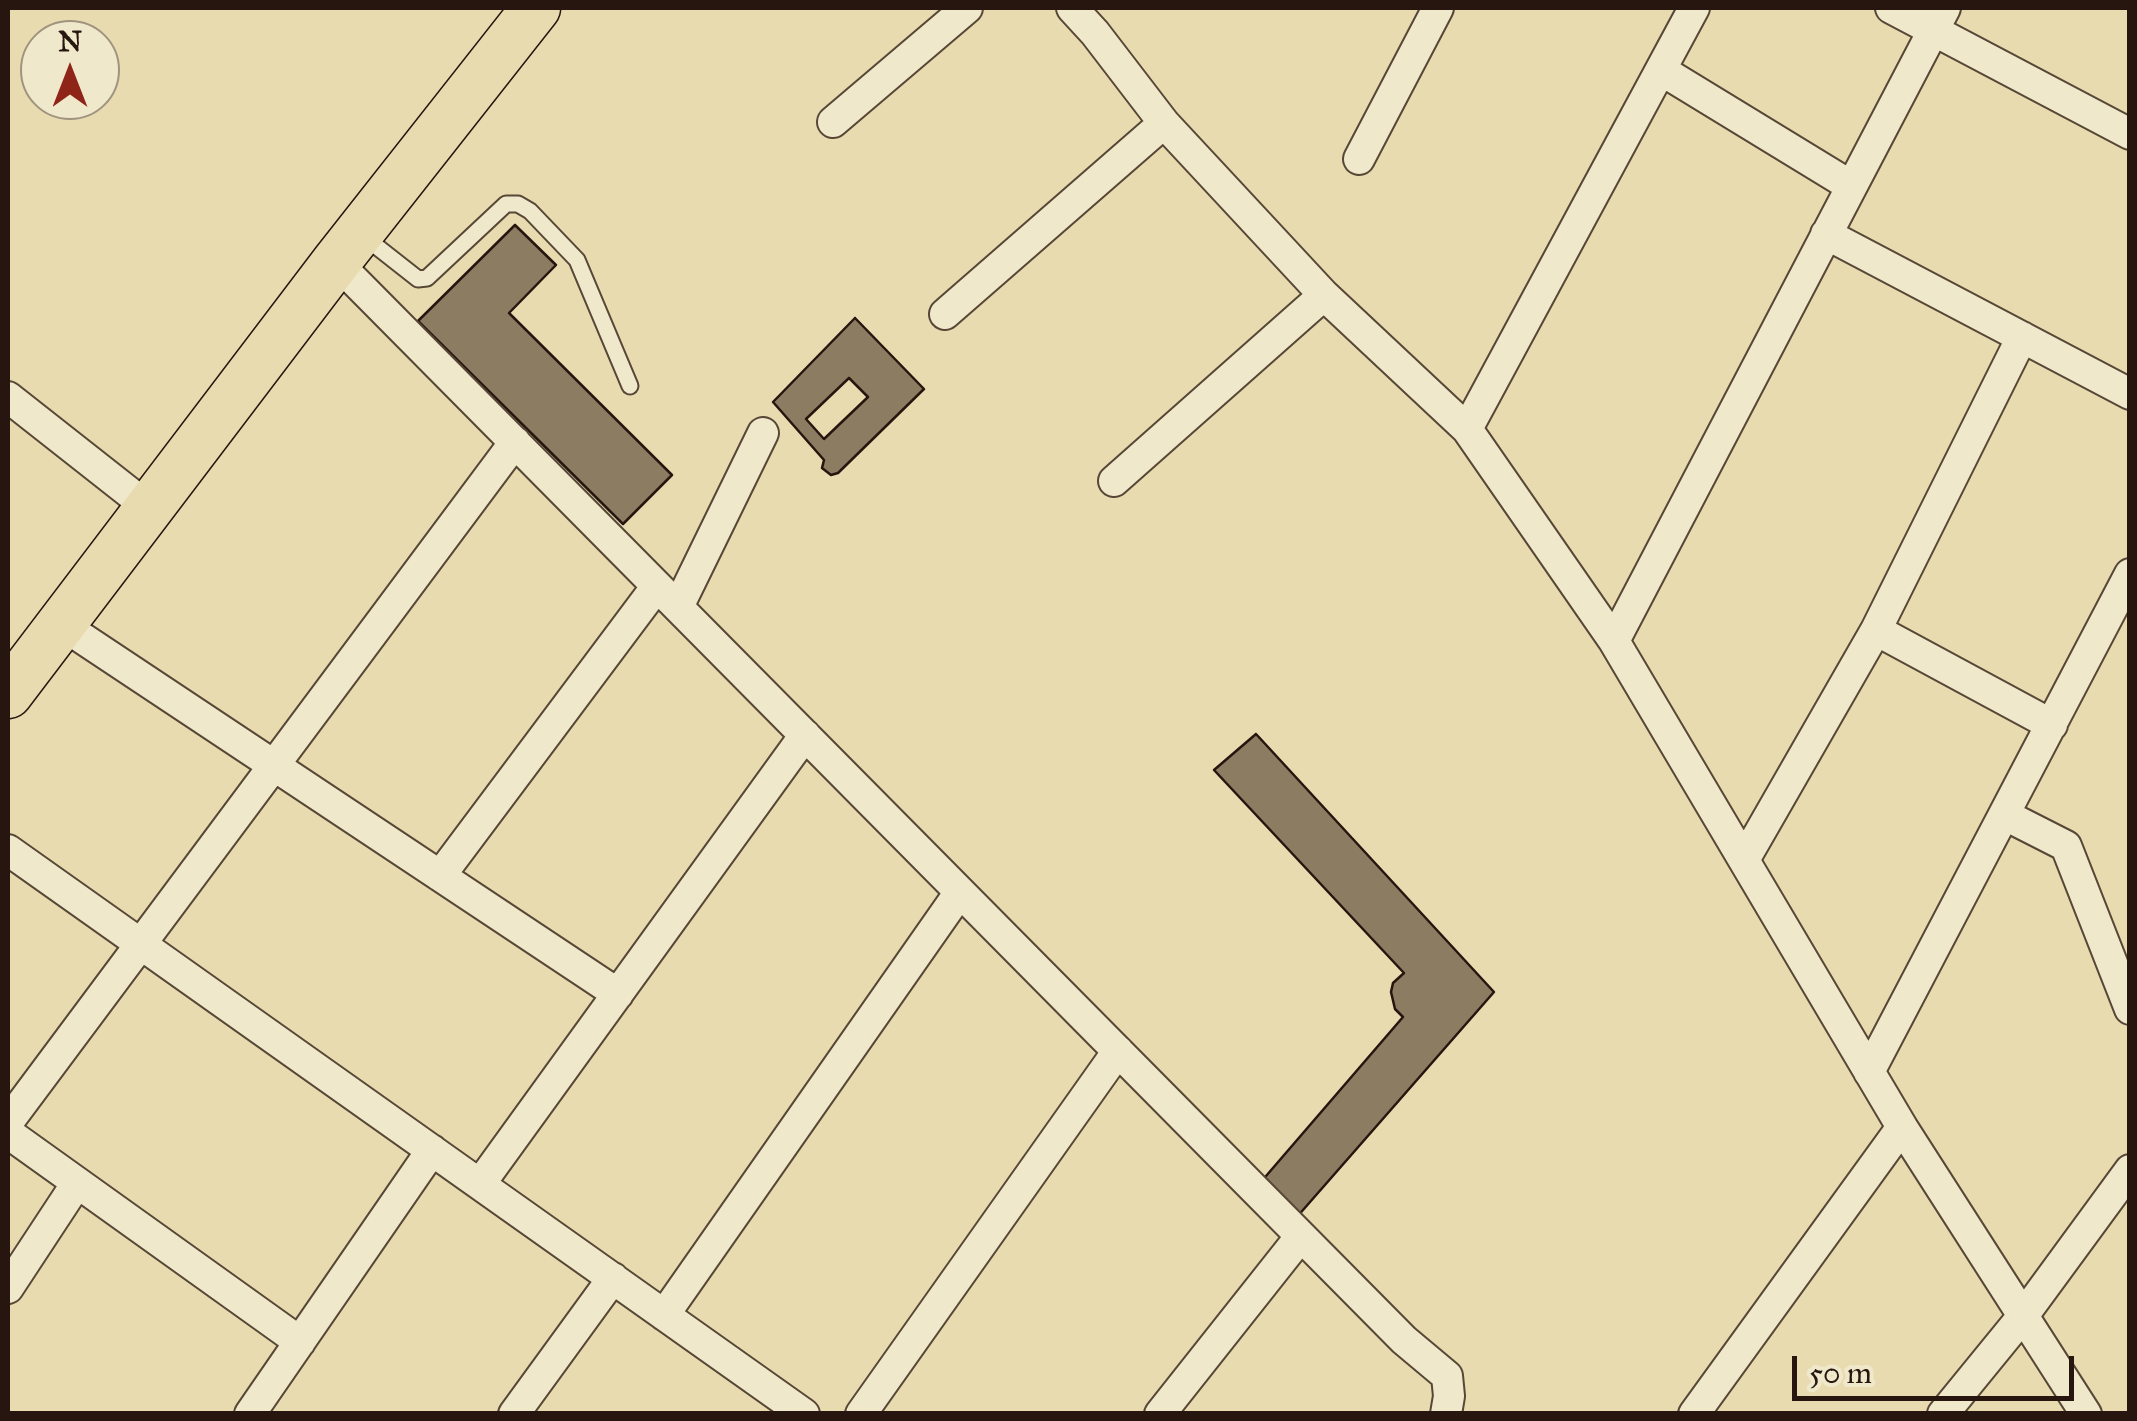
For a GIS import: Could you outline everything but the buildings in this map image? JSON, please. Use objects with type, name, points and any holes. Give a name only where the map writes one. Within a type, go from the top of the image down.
[{"type":"main road","points":[[8,694],[348,247],[536,8]]},
{"type":"street","points":[[833,122],[967,8]]},
{"type":"street","points":[[1072,8],[1164,123],[1324,295],[1467,428],[1614,641],[1902,1127],[2086,1414]]},
{"type":"street","points":[[1359,159],[1438,8]]},
{"type":"street","points":[[1467,428],[1694,8]]},
{"type":"street","points":[[1891,8],[1939,19],[2127,127]]},
{"type":"street","points":[[1614,641],[1939,19]]},
{"type":"street","points":[[1661,70],[1851,186]]},
{"type":"street","points":[[946,314],[1164,123]]},
{"type":"street","points":[[1826,234],[2130,394]]},
{"type":"street","points":[[348,247],[515,442],[1300,1236],[1404,1340],[1447,1376],[1446,1414]]},
{"type":"street","points":[[1114,481],[1324,295]]},
{"type":"street","points":[[1744,860],[1876,630],[2022,337]]},
{"type":"street","points":[[8,397],[149,508]]},
{"type":"street","points":[[440,876],[668,596],[763,433]]},
{"type":"street","points":[[8,1122],[515,442]]},
{"type":"street","points":[[1870,1072],[2052,725],[2117,631],[2130,574]]},
{"type":"street","points":[[61,624],[618,994]]},
{"type":"street","points":[[1876,630],[2052,725]]},
{"type":"street","points":[[480,1184],[805,735]]},
{"type":"street","points":[[2004,815],[2066,846],[2130,1010]]},
{"type":"street","points":[[8,850],[804,1414]]},
{"type":"street","points":[[664,1315],[960,892]]},
{"type":"street","points":[[861,1414],[1118,1051]]},
{"type":"street","points":[[1694,1414],[1902,1127]]},
{"type":"street","points":[[8,1133],[300,1342]]},
{"type":"street","points":[[250,1414],[432,1150]]},
{"type":"street","points":[[1943,1414],[2023,1316],[2130,1170]]},
{"type":"street","points":[[8,1288],[77,1183]]},
{"type":"street","points":[[1160,1414],[1300,1236]]},
{"type":"street","points":[[514,1414],[613,1278]]},
{"type":"lane","points":[[348,247],[418,279],[427,278],[506,204],[518,204],[530,211],[577,260],[630,386]]}]
